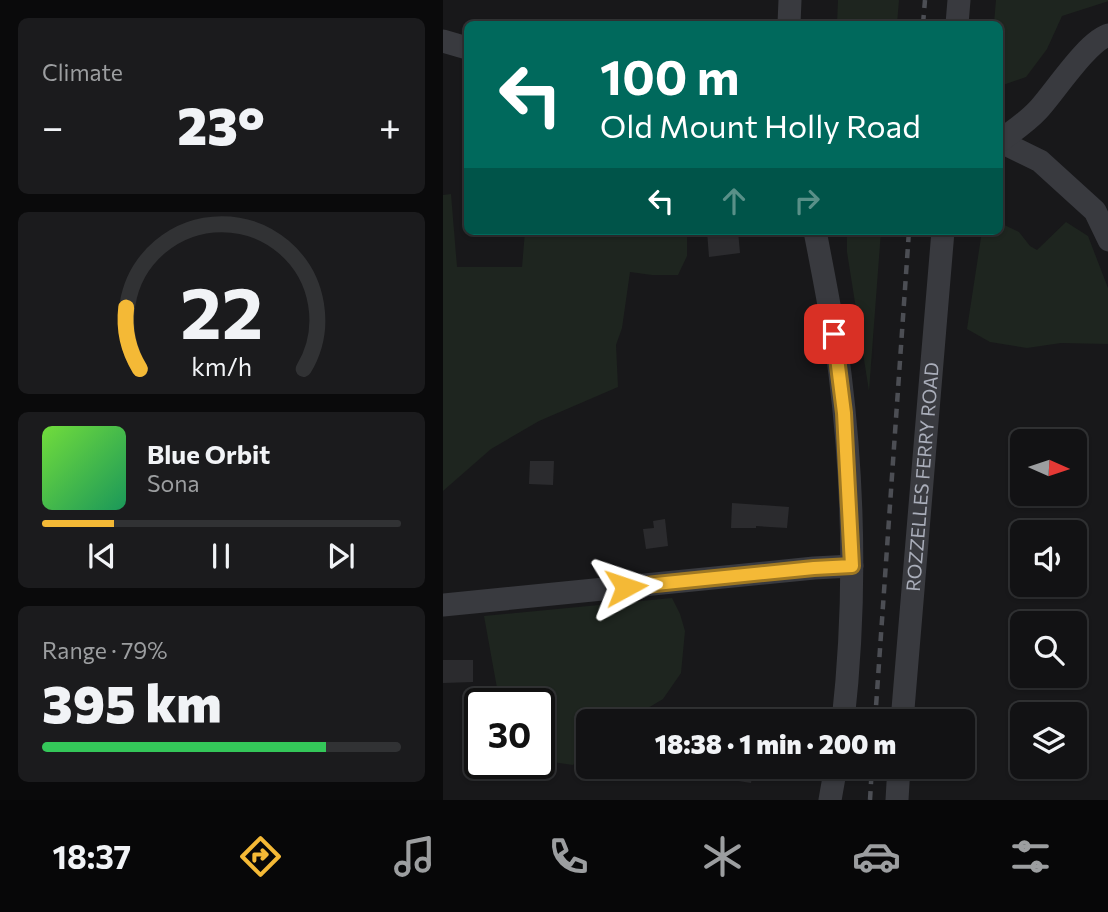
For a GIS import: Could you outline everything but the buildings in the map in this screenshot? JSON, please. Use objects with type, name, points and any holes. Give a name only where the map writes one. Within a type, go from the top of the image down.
[{"type":"street","points":[[789,21],[790,0]]},
{"type":"street","points":[[957,21],[959,0]]},
{"type":"street","points":[[1003,139],[1037,111],[1074,65],[1102,36],[1108,35]]},
{"type":"street","points":[[443,41],[464,47]]},
{"type":"street","points":[[1003,142],[1040,161],[1095,211],[1108,240]]},
{"type":"street","points":[[816,235],[840,373],[848,461],[852,566],[844,709]]},
{"type":"street","name":"ROZZELLES FERRY ROAD","points":[[903,709],[943,235]]},
{"type":"street","points":[[443,605],[852,566]]},
{"type":"street","points":[[830,800],[834,779]]},
{"type":"street","points":[[897,800],[898,779]]},
{"type":"shaded area","points":[[838,0],[899,0],[897,21],[837,21]]},
{"type":"shaded area","points":[[996,0],[1109,1],[1062,16],[1047,49],[1026,77],[1003,85],[1003,21],[994,21]]},
{"type":"shaded area","points":[[451,194],[457,267],[522,267],[525,235],[687,235],[687,256],[678,275],[630,272],[622,328],[616,345],[618,387],[539,421],[491,449],[443,491],[443,195]]},
{"type":"shaded area","points":[[1066,222],[1088,236],[1108,288],[1108,344],[1061,343],[1027,348],[990,342],[967,329],[981,235],[1003,235],[1003,224],[1019,232],[1030,246],[1037,250]]},
{"type":"shaded area","points":[[847,235],[881,235],[869,391],[847,252]]},
{"type":"shaded area","points":[[672,598],[685,631],[681,673],[663,699],[646,709],[576,709],[576,761],[573,765],[555,762],[555,688],[497,688],[484,616]]},
{"type":"railway","points":[[923,21],[925,0]]},
{"type":"railway","points":[[876,709],[909,235]]},
{"type":"railway","points":[[870,800],[871,779]]},
{"type":"route","points":[[626,587],[852,566],[844,413],[834,334]]}]
